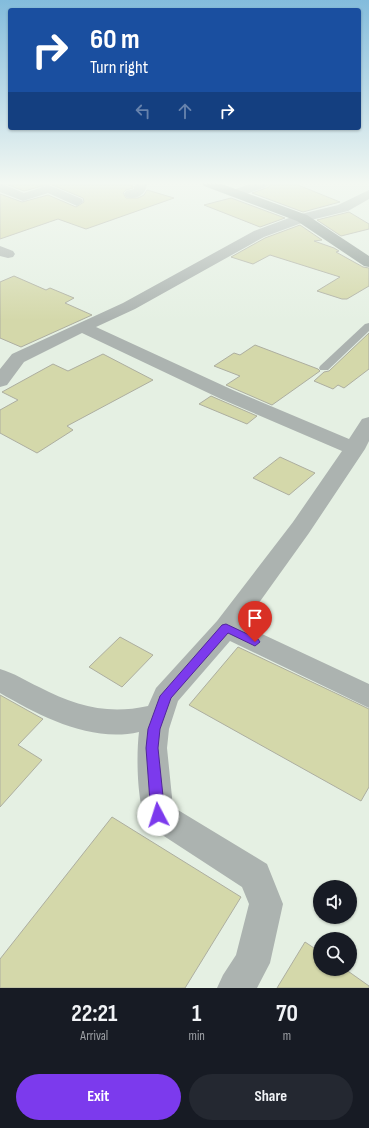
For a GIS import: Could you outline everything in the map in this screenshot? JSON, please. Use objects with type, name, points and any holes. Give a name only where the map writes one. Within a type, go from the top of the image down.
[{"type":"street","points":[[0,381],[18,358],[129,306],[259,234],[272,229]]},
{"type":"street","points":[[319,229],[369,263]]},
{"type":"street","points":[[82,327],[228,395],[355,449]]},
{"type":"street","points":[[236,988],[252,963],[266,904],[255,876],[158,815],[152,748],[154,729],[166,696],[226,628],[312,513],[355,449],[369,423]]},
{"type":"street","points":[[226,628],[369,698]]},
{"type":"street","points":[[0,680],[26,695],[75,716],[117,723],[158,716]]},
{"type":"lane","points":[[324,368],[369,326]]},
{"type":"building","points":[[0,229],[29,229],[0,239]]},
{"type":"building","points":[[289,229],[306,229],[322,240],[314,241],[334,248],[339,251],[336,252],[363,267],[369,268],[369,286],[347,299],[342,299],[317,291],[340,277],[270,255],[253,264],[231,257],[265,238]]},
{"type":"building","points":[[331,229],[369,229],[341,236]]},
{"type":"building","points":[[14,276],[46,290],[50,288],[74,298],[65,303],[92,315],[21,347],[0,338],[0,282]]},
{"type":"building","points":[[369,333],[369,369],[344,388],[338,385],[333,389],[314,381],[324,372],[329,371]]},
{"type":"building","points":[[255,345],[320,371],[272,405],[226,385],[240,376],[214,366],[234,353],[240,355]]},
{"type":"building","points":[[103,354],[153,380],[67,426],[73,430],[37,453],[0,433],[0,410],[18,400],[2,392],[53,364],[68,371]]},
{"type":"building","points":[[211,396],[257,416],[247,424],[199,404]]},
{"type":"building","points":[[280,457],[315,473],[289,495],[253,478]]},
{"type":"building","points":[[120,637],[153,655],[122,687],[89,667]]},
{"type":"building","points":[[238,647],[369,709],[369,787],[361,801],[189,705]]},
{"type":"building","points":[[0,695],[43,719],[18,745],[42,760],[0,807]]},
{"type":"building","points":[[112,817],[241,897],[185,988],[0,988],[0,959]]},
{"type":"building","points":[[305,942],[313,947],[313,976],[355,976],[369,986],[369,988],[277,988]]},
{"type":"route","points":[[158,815],[152,748],[154,729],[166,696],[226,628],[255,642]]}]
